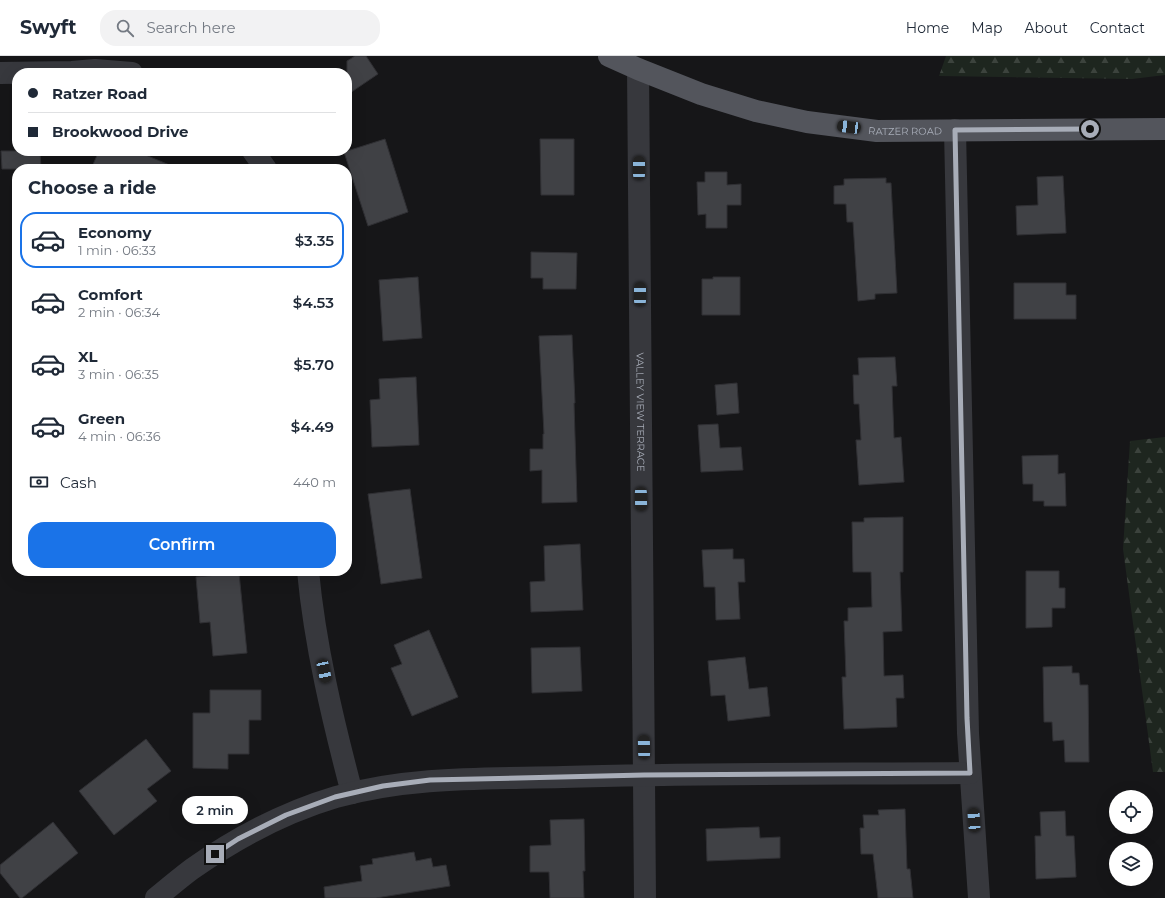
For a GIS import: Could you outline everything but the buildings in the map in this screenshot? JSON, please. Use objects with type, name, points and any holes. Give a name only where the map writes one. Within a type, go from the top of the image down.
[{"type":"main road","name":"RATZER ROAD","points":[[609,56],[701,94],[756,111],[807,122],[877,131],[1165,129]]},
{"type":"street","name":"VALLEY VIEW TERRACE","points":[[638,69],[645,898]]},
{"type":"street","points":[[0,73],[12,73]]},
{"type":"street","points":[[955,130],[967,717],[979,898]]},
{"type":"street","points":[[309,576],[321,659],[338,740],[352,793]]},
{"type":"street","points":[[156,898],[192,869],[238,839],[286,815],[335,797],[383,786],[430,780],[644,775],[970,773]]},
{"type":"green space","points":[[946,56],[1165,56],[1165,75],[1132,79],[939,76]]},
{"type":"green space","points":[[1165,437],[1165,772],[1153,772],[1123,549],[1130,441]]},
{"type":"route","points":[[215,854],[238,839],[286,815],[335,797],[383,786],[430,780],[644,775],[970,773],[967,718],[955,130],[1090,129]]}]
